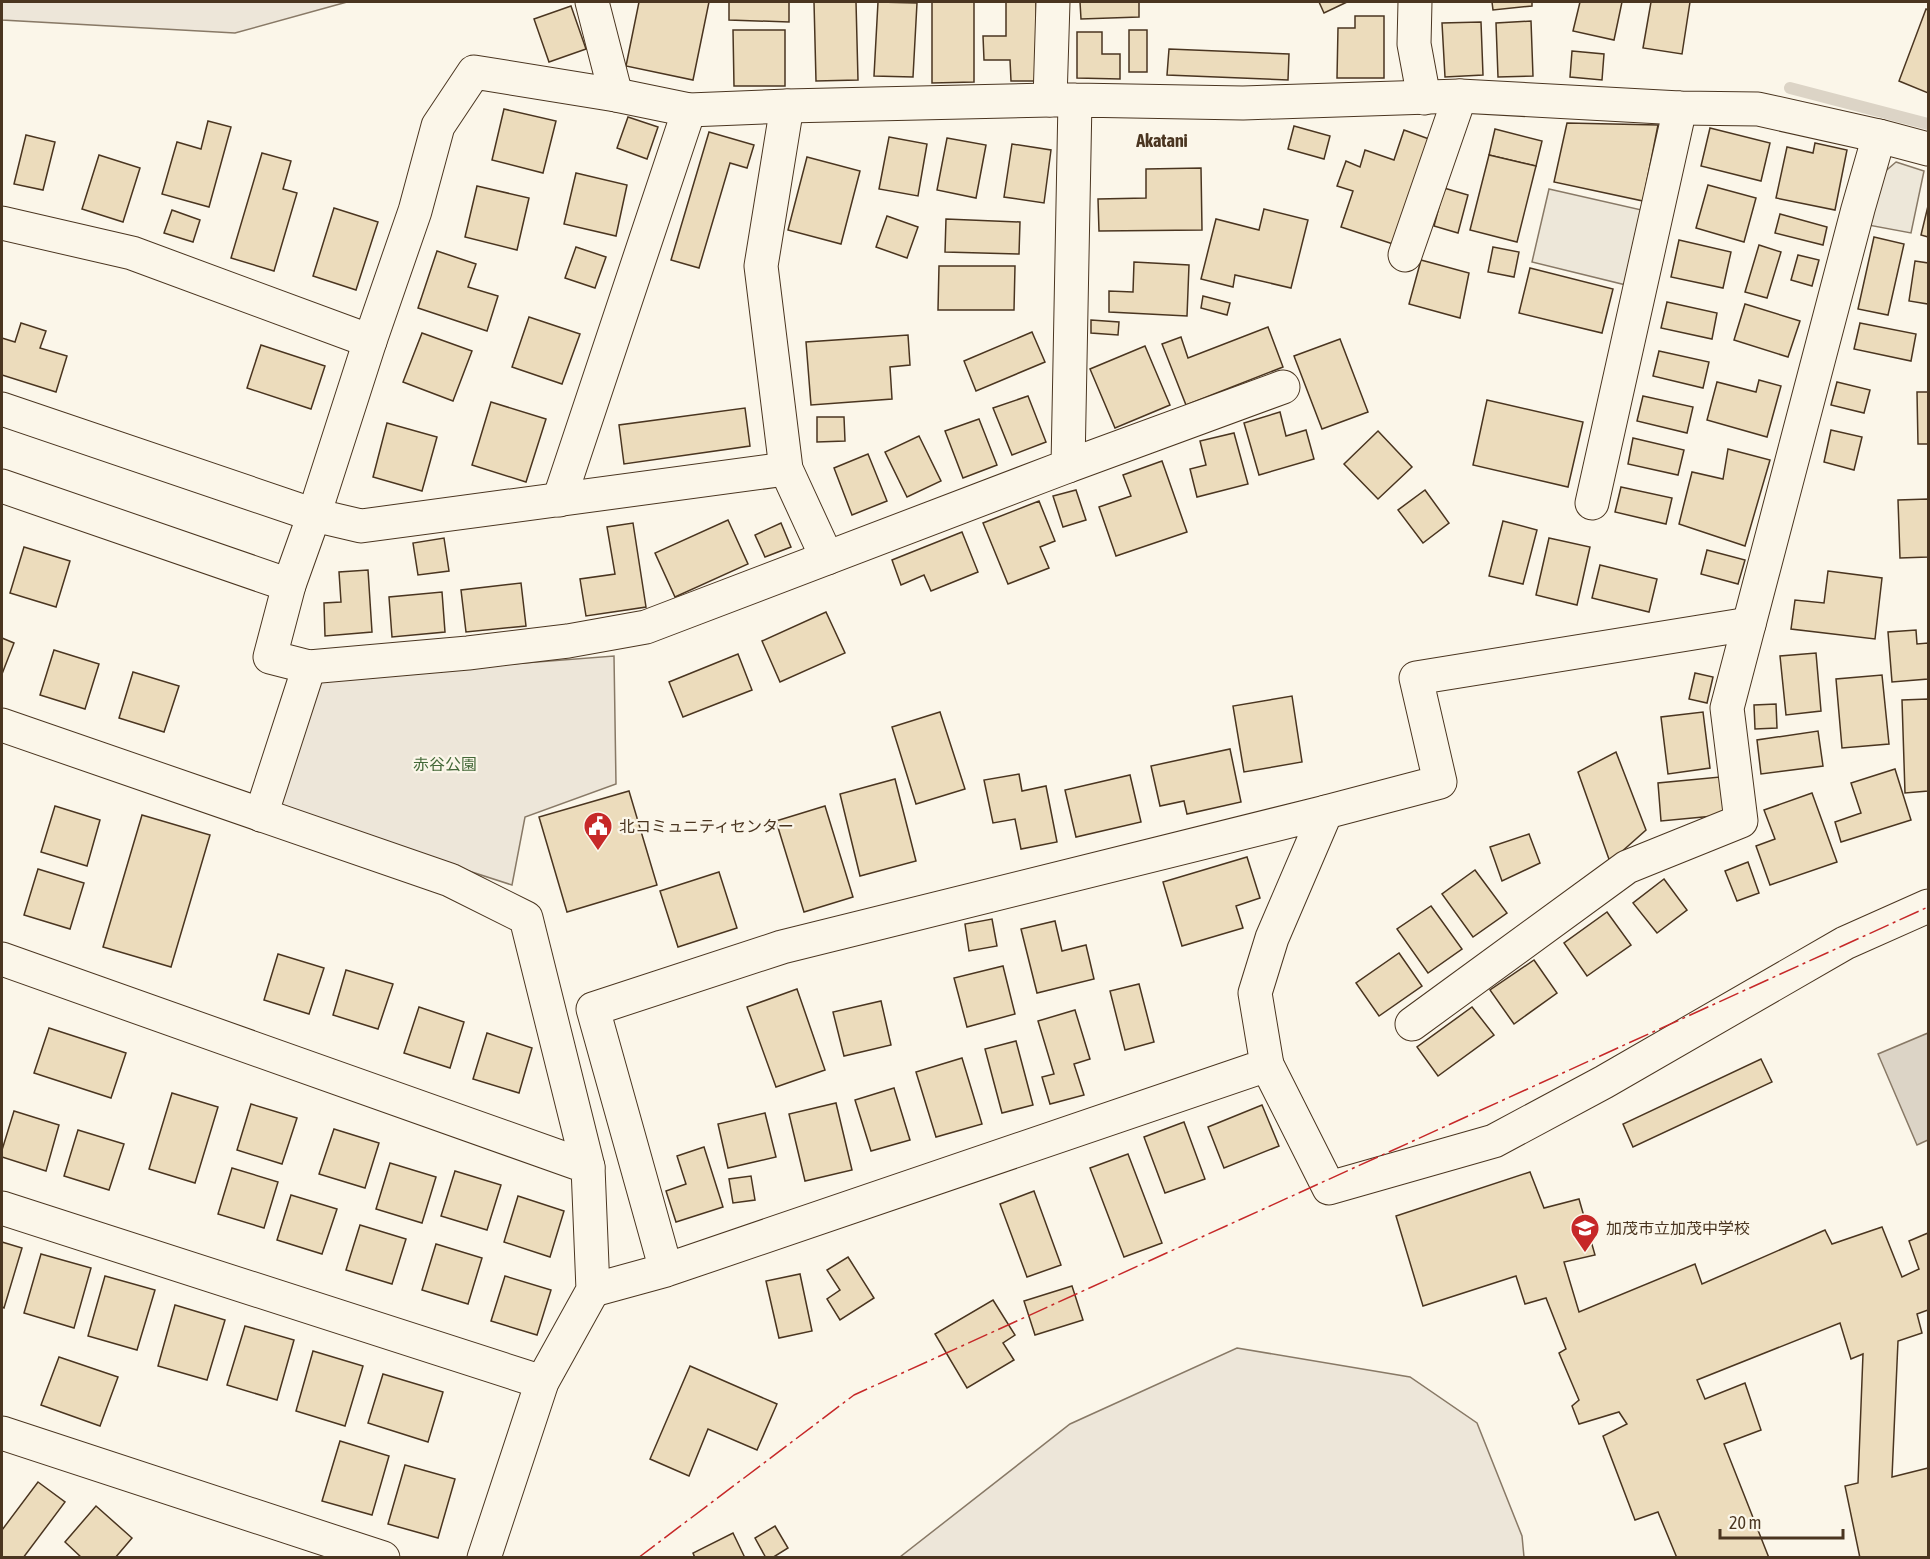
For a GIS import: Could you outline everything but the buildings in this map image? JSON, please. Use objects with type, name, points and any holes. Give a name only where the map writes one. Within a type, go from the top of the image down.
[{"type":"street","points":[[592,2],[616,95]]},
{"type":"street","points":[[1053,2],[1063,100],[1068,466]]},
{"type":"street","points":[[1415,2],[1414,44],[1424,98]]},
{"type":"street","points":[[1282,387],[646,627],[534,645],[309,668],[270,657],[289,585],[415,211],[438,126],[474,72],[616,95],[689,110],[1063,100],[1244,103],[1460,96],[1680,108],[1758,109],[1929,149]]},
{"type":"street","points":[[1405,255],[1460,96]]},
{"type":"street","points":[[787,106],[761,266],[786,469],[827,558]]},
{"type":"street","points":[[1592,503],[1680,108]]},
{"type":"street","points":[[559,500],[689,110]]},
{"type":"street","points":[[1412,1024],[1627,867],[1741,821],[1727,708],[1851,232],[1879,136]]},
{"type":"street","points":[[2,223],[132,253],[370,341]]},
{"type":"street","points":[[2,409],[314,515],[361,526],[786,469]]},
{"type":"street","points":[[2,486],[289,585]]},
{"type":"street","points":[[666,1270],[593,1009],[782,947],[1440,782],[1416,678],[1749,624]]},
{"type":"street","points":[[261,815],[309,668]]},
{"type":"street","points":[[2,725],[450,880],[526,918],[588,1167],[593,1290],[542,1382],[484,1557]]},
{"type":"street","points":[[1326,812],[1272,938],[1255,993],[1267,1065],[1329,1188],[1494,1141],[1604,1082],[1845,944],[1929,906]]},
{"type":"street","points":[[2,959],[588,1167]]},
{"type":"street","points":[[593,1290],[666,1270],[1267,1065]]},
{"type":"street","points":[[2,1208],[542,1382]]},
{"type":"street","points":[[2,1433],[383,1557]]},
{"type":"green space","points":[[2,2],[347,2],[235,33],[2,20]]},
{"type":"green space","name":"赤谷公園","points":[[614,656],[616,784],[525,817],[512,885],[277,809],[317,679]]},
{"type":"green space","points":[[1237,1348],[1410,1377],[1477,1423],[1522,1536],[1524,1557],[900,1557],[1070,1424]]},
{"type":"shaded area","points":[[1896,162],[1924,171],[1911,233],[1868,225],[1881,175]]},
{"type":"shaded area","points":[[1549,189],[1646,211],[1626,285],[1532,262]]},
{"type":"shaded area","points":[[1928,1033],[1928,1140],[1917,1145],[1878,1054]]},
{"type":"waterway","points":[[1790,88],[1928,124]]},
{"type":"power","points":[[638,1558],[854,1395],[1928,907]]},
{"type":"place","name":"北コミュニティセンター","points":[[598,852]]},
{"type":"place","name":"加茂市立加茂中学校","points":[[1585,1254]]},
{"type":"district","name":"Akatani","points":[[1162,141]]}]
